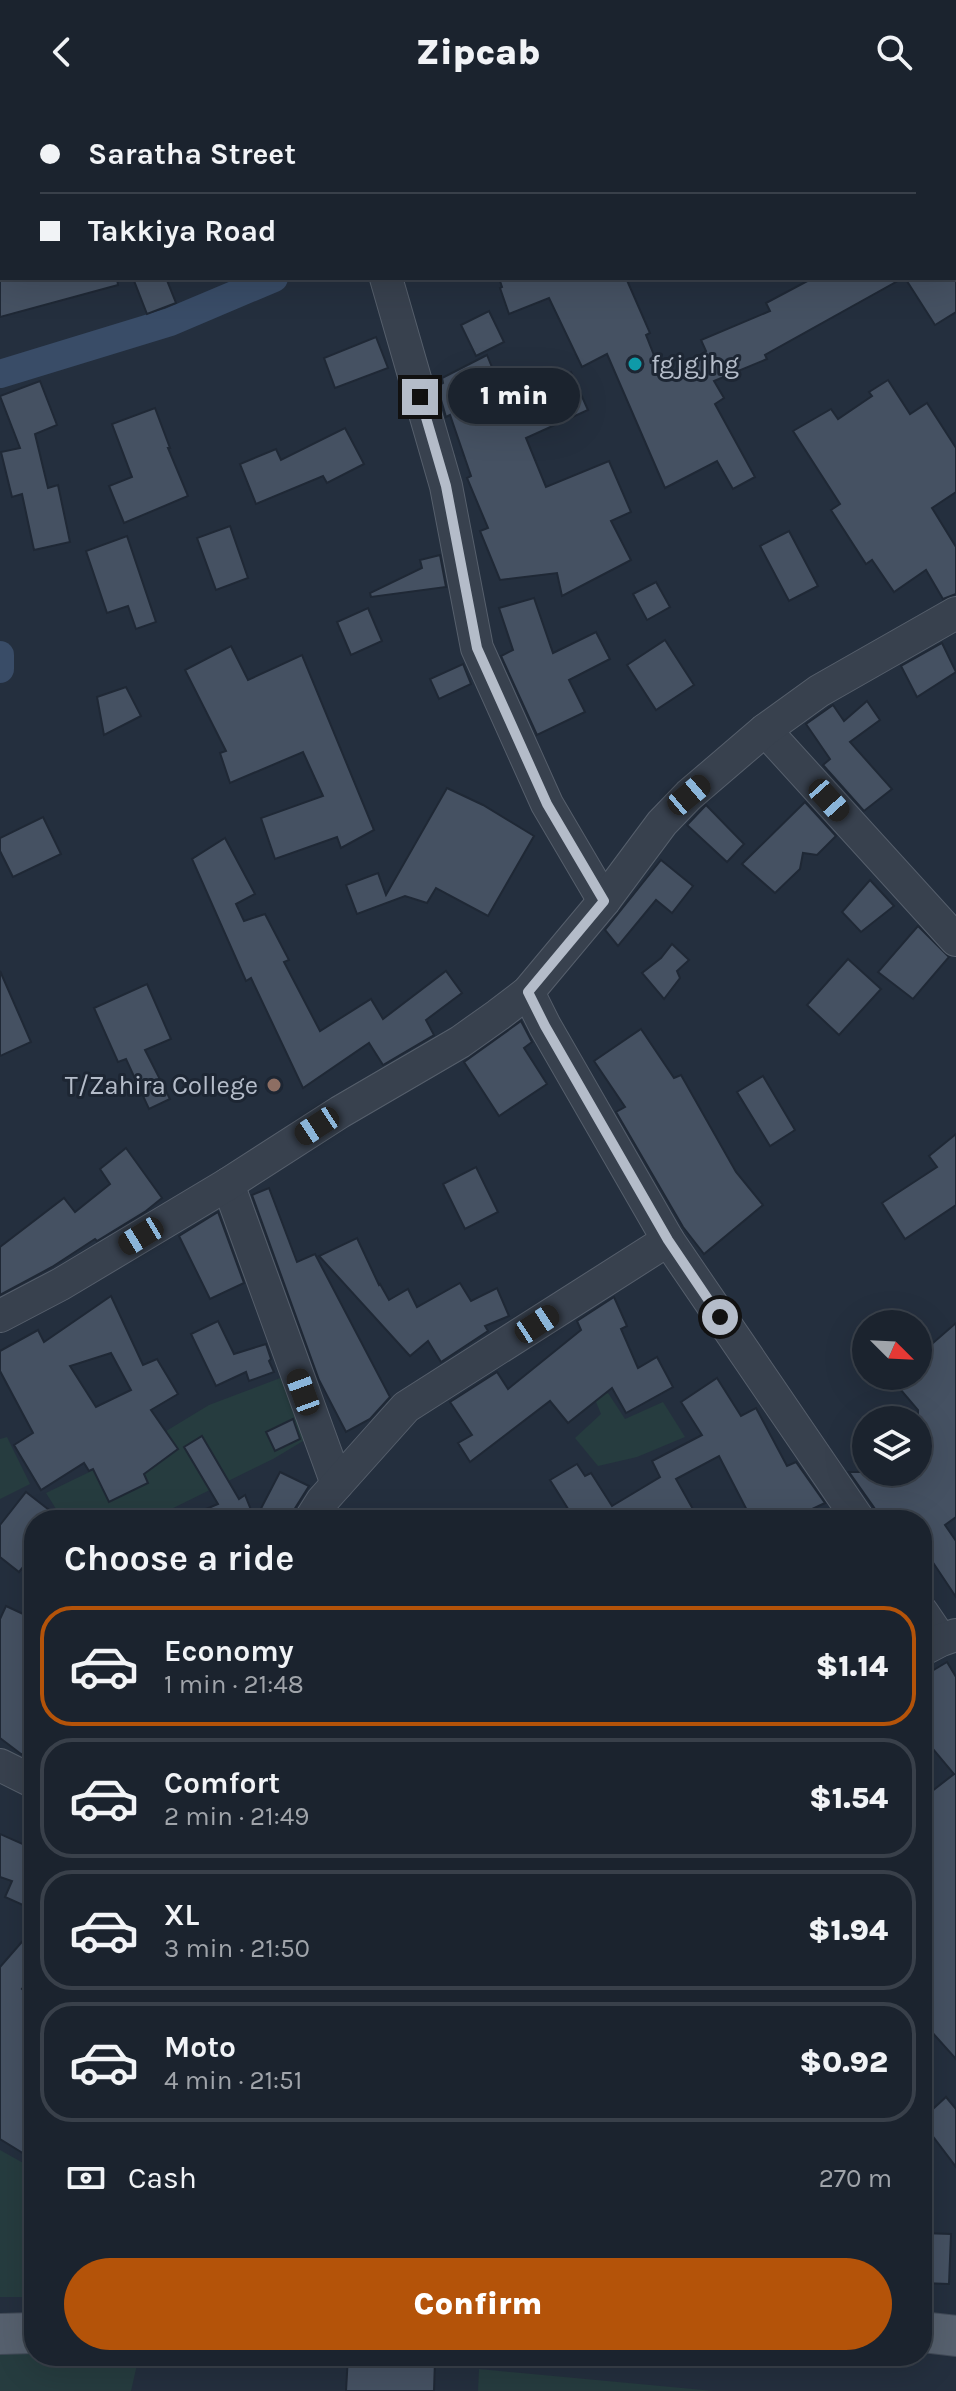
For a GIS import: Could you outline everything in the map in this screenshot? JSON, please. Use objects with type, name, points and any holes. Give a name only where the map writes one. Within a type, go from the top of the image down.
[{"type":"main road","points":[[0,2334],[24,2333]]},
{"type":"main road","points":[[932,2333],[956,2336]]},
{"type":"street","points":[[387,280],[446,486],[477,648],[547,804],[604,901]]},
{"type":"street","points":[[0,1316],[61,1284],[460,1042],[528,992],[604,901],[662,823],[689,795],[765,730],[819,691],[956,613]]},
{"type":"street","points":[[765,730],[956,940]]},
{"type":"street","points":[[528,992],[668,1240],[852,1510]]},
{"type":"street","points":[[228,1184],[337,1484]]},
{"type":"street","points":[[316,1510],[406,1407],[668,1240]]},
{"type":"street","points":[[0,1765],[24,1777]]},
{"type":"green space","points":[[296,1372],[318,1432],[273,1459],[169,1510],[57,1510],[46,1493],[135,1450],[209,1405]]},
{"type":"green space","points":[[608,1393],[625,1419],[663,1402],[685,1437],[637,1457],[598,1466],[575,1438],[601,1414],[594,1397]]},
{"type":"green space","points":[[7,1437],[30,1484],[0,1499],[0,1439]]},
{"type":"green space","points":[[0,2150],[24,2163],[24,2297],[0,2297]]},
{"type":"green space","points":[[24,2353],[24,2366],[137,2366],[131,2391],[0,2391],[0,2354]]},
{"type":"green space","points":[[479,2369],[714,2391],[478,2391]]},
{"type":"building","points":[[0,280],[117,280],[118,285],[0,317]]},
{"type":"building","points":[[134,280],[167,280],[176,303],[147,314]]},
{"type":"building","points":[[500,280],[627,280],[650,333],[646,335],[663,378],[706,351],[701,340],[770,311],[766,303],[809,280],[899,280],[765,355],[767,359],[714,381],[724,398],[715,404],[755,477],[733,489],[717,461],[665,488],[607,354],[582,367],[549,298],[509,314]]},
{"type":"building","points":[[906,280],[956,280],[956,312],[935,325]]},
{"type":"building","points":[[489,311],[504,342],[476,356],[461,325]]},
{"type":"building","points":[[376,337],[388,368],[335,388],[324,358]]},
{"type":"building","points":[[487,355],[506,402],[571,372],[588,410],[526,438],[546,487],[609,461],[631,512],[611,521],[631,560],[562,596],[557,573],[500,580],[480,531],[488,528],[467,478],[471,476],[450,415],[446,417],[437,386],[443,383],[442,378]]},
{"type":"building","points":[[888,380],[910,414],[927,403],[956,448],[956,492],[932,508],[956,547],[956,594],[943,599],[926,570],[894,592],[872,560],[866,564],[831,510],[840,504],[793,431],[831,409],[838,419],[872,396],[869,392]]},
{"type":"building","points":[[40,381],[57,425],[35,434],[48,488],[58,485],[70,542],[34,550],[22,494],[12,497],[1,452],[20,448],[0,396]]},
{"type":"building","points":[[155,408],[188,496],[124,523],[109,486],[132,477],[112,424]]},
{"type":"building","points":[[345,428],[364,464],[327,483],[323,476],[256,504],[240,464],[276,449],[281,460]]},
{"type":"building","points":[[230,526],[248,578],[216,590],[197,538]]},
{"type":"building","points":[[789,531],[818,586],[789,601],[760,546]]},
{"type":"building","points":[[127,536],[156,622],[136,629],[128,606],[107,613],[86,551]]},
{"type":"building","points":[[440,555],[446,587],[371,597],[370,593],[422,568],[420,560]]},
{"type":"building","points":[[656,582],[670,607],[647,620],[633,594]]},
{"type":"building","points":[[534,598],[553,653],[596,632],[610,659],[569,680],[585,712],[537,735],[501,656],[513,650],[499,608]]},
{"type":"building","points":[[368,608],[382,641],[351,655],[337,622]]},
{"type":"building","points":[[665,640],[694,685],[656,710],[627,665]]},
{"type":"building","points":[[942,643],[956,672],[917,697],[901,666]]},
{"type":"building","points":[[231,646],[248,680],[302,655],[374,830],[341,848],[337,837],[275,859],[261,818],[323,796],[303,752],[230,783],[220,753],[226,751],[185,670]]},
{"type":"building","points":[[463,664],[471,684],[439,699],[430,679]]},
{"type":"building","points":[[126,687],[141,716],[104,735],[97,697]]},
{"type":"building","points":[[867,701],[880,720],[850,742],[892,789],[864,811],[823,765],[830,759],[806,724],[833,705],[844,721]]},
{"type":"building","points":[[447,788],[483,805],[534,836],[488,916],[436,888],[427,903],[405,896],[357,914],[346,885],[378,873],[386,895]]},
{"type":"building","points":[[805,802],[836,836],[817,855],[803,853],[800,869],[775,893],[742,864]]},
{"type":"building","points":[[706,805],[744,844],[727,862],[687,825]]},
{"type":"building","points":[[43,817],[61,854],[13,877],[0,851],[0,838]]},
{"type":"building","points":[[225,838],[255,894],[236,904],[244,921],[265,914],[289,960],[284,962],[320,1031],[371,999],[383,1019],[446,971],[462,993],[426,1020],[434,1035],[383,1065],[369,1043],[303,1088],[251,978],[246,981],[192,859]]},
{"type":"building","points":[[661,860],[693,886],[672,913],[656,900],[618,946],[605,930]]},
{"type":"building","points":[[870,880],[894,906],[861,932],[842,912]]},
{"type":"building","points":[[918,926],[949,957],[913,999],[878,972]]},
{"type":"building","points":[[672,944],[689,960],[677,971],[680,978],[664,999],[642,973],[661,958]]},
{"type":"building","points":[[848,959],[881,989],[839,1035],[807,1005]]},
{"type":"building","points":[[0,971],[31,1042],[0,1056]]},
{"type":"building","points":[[147,984],[171,1039],[145,1050],[170,1099],[149,1109],[126,1059],[118,1062],[94,1008]]},
{"type":"building","points":[[521,1021],[532,1042],[524,1048],[547,1084],[499,1116],[464,1062]]},
{"type":"building","points":[[641,1029],[674,1078],[681,1075],[736,1172],[763,1205],[704,1254],[683,1227],[616,1112],[625,1107],[594,1061]]},
{"type":"building","points":[[763,1076],[795,1130],[770,1146],[737,1092]]},
{"type":"building","points":[[956,1134],[956,1205],[905,1239],[882,1203],[937,1167],[929,1156]]},
{"type":"building","points":[[126,1148],[162,1198],[97,1241],[95,1239],[0,1295],[0,1247],[64,1198],[75,1212],[110,1184],[100,1169]]},
{"type":"building","points":[[476,1167],[498,1212],[465,1229],[443,1184]]},
{"type":"building","points":[[269,1188],[297,1262],[315,1254],[390,1397],[370,1419],[346,1432],[319,1380],[252,1195]]},
{"type":"building","points":[[218,1212],[244,1283],[210,1299],[179,1236]]},
{"type":"building","points":[[357,1238],[389,1300],[408,1289],[417,1307],[460,1283],[471,1301],[497,1288],[509,1316],[485,1326],[488,1331],[441,1362],[428,1341],[410,1356],[319,1256]]},
{"type":"building","points":[[111,1296],[143,1365],[157,1359],[178,1394],[151,1410],[178,1449],[144,1474],[148,1483],[109,1502],[93,1469],[89,1471],[84,1463],[41,1490],[14,1445],[33,1433],[0,1371],[0,1351],[38,1330],[44,1342]],"holes":[[[111,1353],[131,1390],[96,1407],[70,1366]]]},
{"type":"building","points":[[614,1297],[627,1326],[621,1329],[638,1368],[657,1357],[673,1387],[626,1413],[612,1388],[568,1423],[550,1401],[470,1462],[458,1443],[472,1435],[450,1402],[497,1372],[508,1389],[581,1330],[577,1321]]},
{"type":"building","points":[[218,1321],[234,1354],[266,1344],[274,1372],[249,1381],[246,1372],[216,1386],[191,1334]]},
{"type":"building","points":[[956,1323],[956,1517],[945,1525],[956,1541],[956,1597],[932,1561],[932,1510],[875,1510],[859,1486],[932,1486],[932,1406],[915,1406],[901,1390],[932,1390],[932,1344]]},
{"type":"building","points":[[717,1378],[741,1416],[756,1408],[787,1466],[796,1462],[825,1503],[810,1510],[747,1510],[719,1456],[676,1479],[693,1510],[569,1510],[550,1480],[577,1464],[585,1476],[591,1473],[612,1506],[660,1477],[652,1461],[702,1435],[681,1402]]},
{"type":"building","points":[[293,1419],[300,1439],[275,1451],[266,1432]]},
{"type":"building","points":[[202,1436],[239,1499],[245,1495],[251,1510],[204,1510],[218,1504],[184,1447]]},
{"type":"building","points":[[280,1472],[309,1486],[294,1510],[260,1510]]},
{"type":"building","points":[[26,1492],[49,1510],[24,1510],[24,1566],[19,1572],[0,1557],[0,1525]]},
{"type":"building","points":[[6,1606],[24,1614],[24,1756],[0,1738],[0,1619]]},
{"type":"building","points":[[947,1662],[956,1677],[956,2059],[932,2032],[932,1791],[954,1774],[932,1748],[932,1671]]},
{"type":"building","points":[[0,1834],[24,1845],[24,1906],[5,1897],[12,1881],[0,1877]]},
{"type":"building","points":[[24,1939],[24,2154],[0,2139],[0,1967]]},
{"type":"building","points":[[946,2097],[956,2109],[956,2167],[932,2135],[932,2110]]},
{"type":"building","points":[[932,2233],[951,2234],[949,2284],[932,2283]]},
{"type":"building","points":[[347,2366],[435,2366],[434,2391],[346,2391]]},
{"type":"waterway","points":[[0,374],[170,322],[269,280]]},
{"type":"waterway","points":[[0,655],[0,669]]},
{"type":"place","name":"fgjgjhg","points":[[635,364]]},
{"type":"place","name":"T/Zahira College","points":[[274,1085]]},
{"type":"route","points":[[420,397],[446,486],[477,648],[547,804],[604,901],[528,992],[668,1240],[720,1317]]}]
